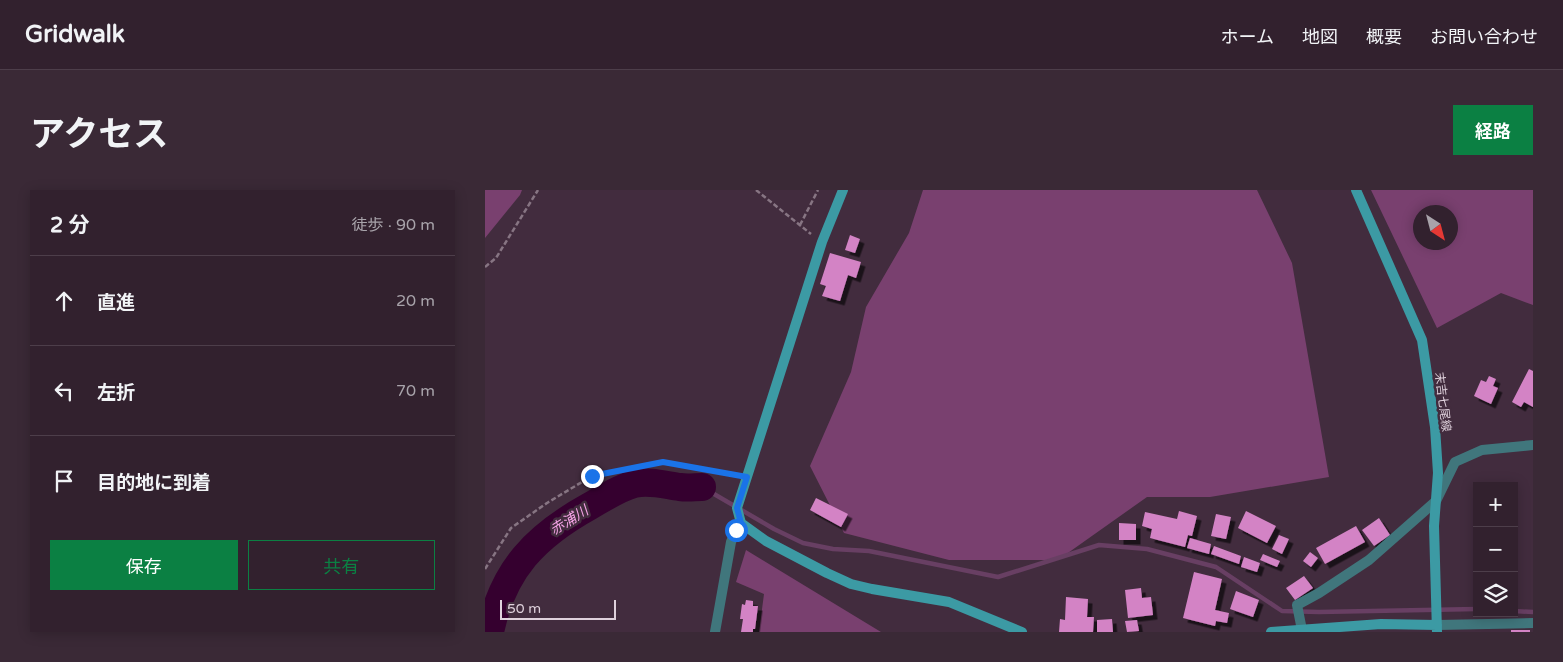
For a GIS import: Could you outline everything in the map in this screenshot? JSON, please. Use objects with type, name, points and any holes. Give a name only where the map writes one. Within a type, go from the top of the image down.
[{"type":"street","points":[[843,190],[823,242],[737,508],[741,523],[766,541],[851,584],[949,602],[1022,632]]},
{"type":"street","name":"末吉七尾線","points":[[1356,190],[1422,340],[1435,427],[1438,473],[1434,526],[1437,628]]},
{"type":"street","points":[[1303,630],[1297,605],[1369,560],[1436,501],[1455,462],[1482,450],[1533,445]]},
{"type":"street","points":[[715,632],[731,542],[741,523]]},
{"type":"street","points":[[1271,632],[1381,624],[1437,628],[1533,623]]},
{"type":"path","points":[[485,267],[496,258],[538,190]]},
{"type":"path","points":[[756,190],[823,242]]},
{"type":"path","points":[[800,224],[817,190]]},
{"type":"path","points":[[485,569],[511,528],[547,503],[592,476],[663,462],[747,477]]},
{"type":"shaded area","points":[[485,190],[522,190],[485,238]]},
{"type":"shaded area","points":[[923,190],[1257,190],[1292,263],[1329,477],[1210,497],[1147,497],[1058,560],[949,560],[844,533],[810,466],[851,372],[866,307],[909,233]]},
{"type":"shaded area","points":[[1371,190],[1533,190],[1533,305],[1501,293],[1437,328]]},
{"type":"shaded area","points":[[746,550],[881,632],[759,632],[764,594],[736,582]]},
{"type":"building","points":[[850,235],[860,239],[855,253],[845,250]]},
{"type":"building","points":[[830,253],[861,262],[856,278],[848,275],[840,301],[822,296],[826,286],[820,284]]},
{"type":"building","points":[[1529,369],[1533,371],[1533,407],[1524,402],[1521,407],[1512,402]]},
{"type":"building","points":[[1489,376],[1496,379],[1493,386],[1498,388],[1491,404],[1474,396],[1481,380],[1486,382]]},
{"type":"building","points":[[816,498],[848,514],[841,527],[810,510]]},
{"type":"building","points":[[1179,511],[1197,516],[1192,536],[1188,535],[1185,547],[1150,538],[1152,529],[1142,526],[1145,512],[1177,519]]},
{"type":"building","points":[[1246,511],[1276,526],[1267,543],[1238,528]]},
{"type":"building","points":[[1216,514],[1231,517],[1226,539],[1211,536]]},
{"type":"building","points":[[1379,518],[1390,535],[1374,546],[1362,530]]},
{"type":"building","points":[[1119,523],[1136,524],[1136,540],[1119,540]]},
{"type":"building","points":[[1356,526],[1365,542],[1325,564],[1316,548]]},
{"type":"building","points":[[1279,535],[1289,539],[1282,554],[1272,549]]},
{"type":"building","points":[[1190,538],[1211,544],[1209,554],[1187,548]]},
{"type":"building","points":[[1214,546],[1241,556],[1239,564],[1211,554]]},
{"type":"building","points":[[1310,552],[1318,558],[1311,567],[1303,561]]},
{"type":"building","points":[[1263,554],[1280,561],[1277,567],[1260,560]]},
{"type":"building","points":[[1244,557],[1260,563],[1257,572],[1241,567]]},
{"type":"building","points":[[1194,572],[1222,579],[1215,610],[1229,613],[1227,623],[1216,621],[1215,626],[1183,618]]},
{"type":"building","points":[[1304,576],[1313,588],[1295,600],[1286,588]]},
{"type":"building","points":[[1141,588],[1142,598],[1151,597],[1153,615],[1128,618],[1125,590]]},
{"type":"building","points":[[1236,591],[1259,600],[1253,617],[1230,609]]},
{"type":"building","points":[[1066,597],[1088,599],[1087,617],[1094,617],[1093,632],[1059,632],[1060,619],[1065,620]]},
{"type":"building","points":[[746,600],[753,601],[753,606],[758,606],[753,632],[741,632],[743,619],[740,619],[742,604],[745,605]]},
{"type":"building","points":[[1112,619],[1113,632],[1097,632],[1097,620]]},
{"type":"building","points":[[1137,620],[1139,631],[1127,632],[1125,621]]},
{"type":"building","points":[[1511,630],[1530,630],[1530,632],[1511,632]]},
{"type":"waterway","name":"赤浦川","points":[[490,632],[496,610],[513,572],[538,542],[553,529],[612,494],[634,484],[651,483],[702,487]]},
{"type":"waterway","points":[[702,487],[774,529],[803,543],[833,549],[869,551],[998,577],[1099,545],[1147,549],[1216,567],[1282,611],[1473,609]]},
{"type":"waterway","points":[[1518,611],[1533,612]]},
{"type":"route","points":[[592,476],[663,462],[747,477],[737,508],[741,523],[736,530]]}]
